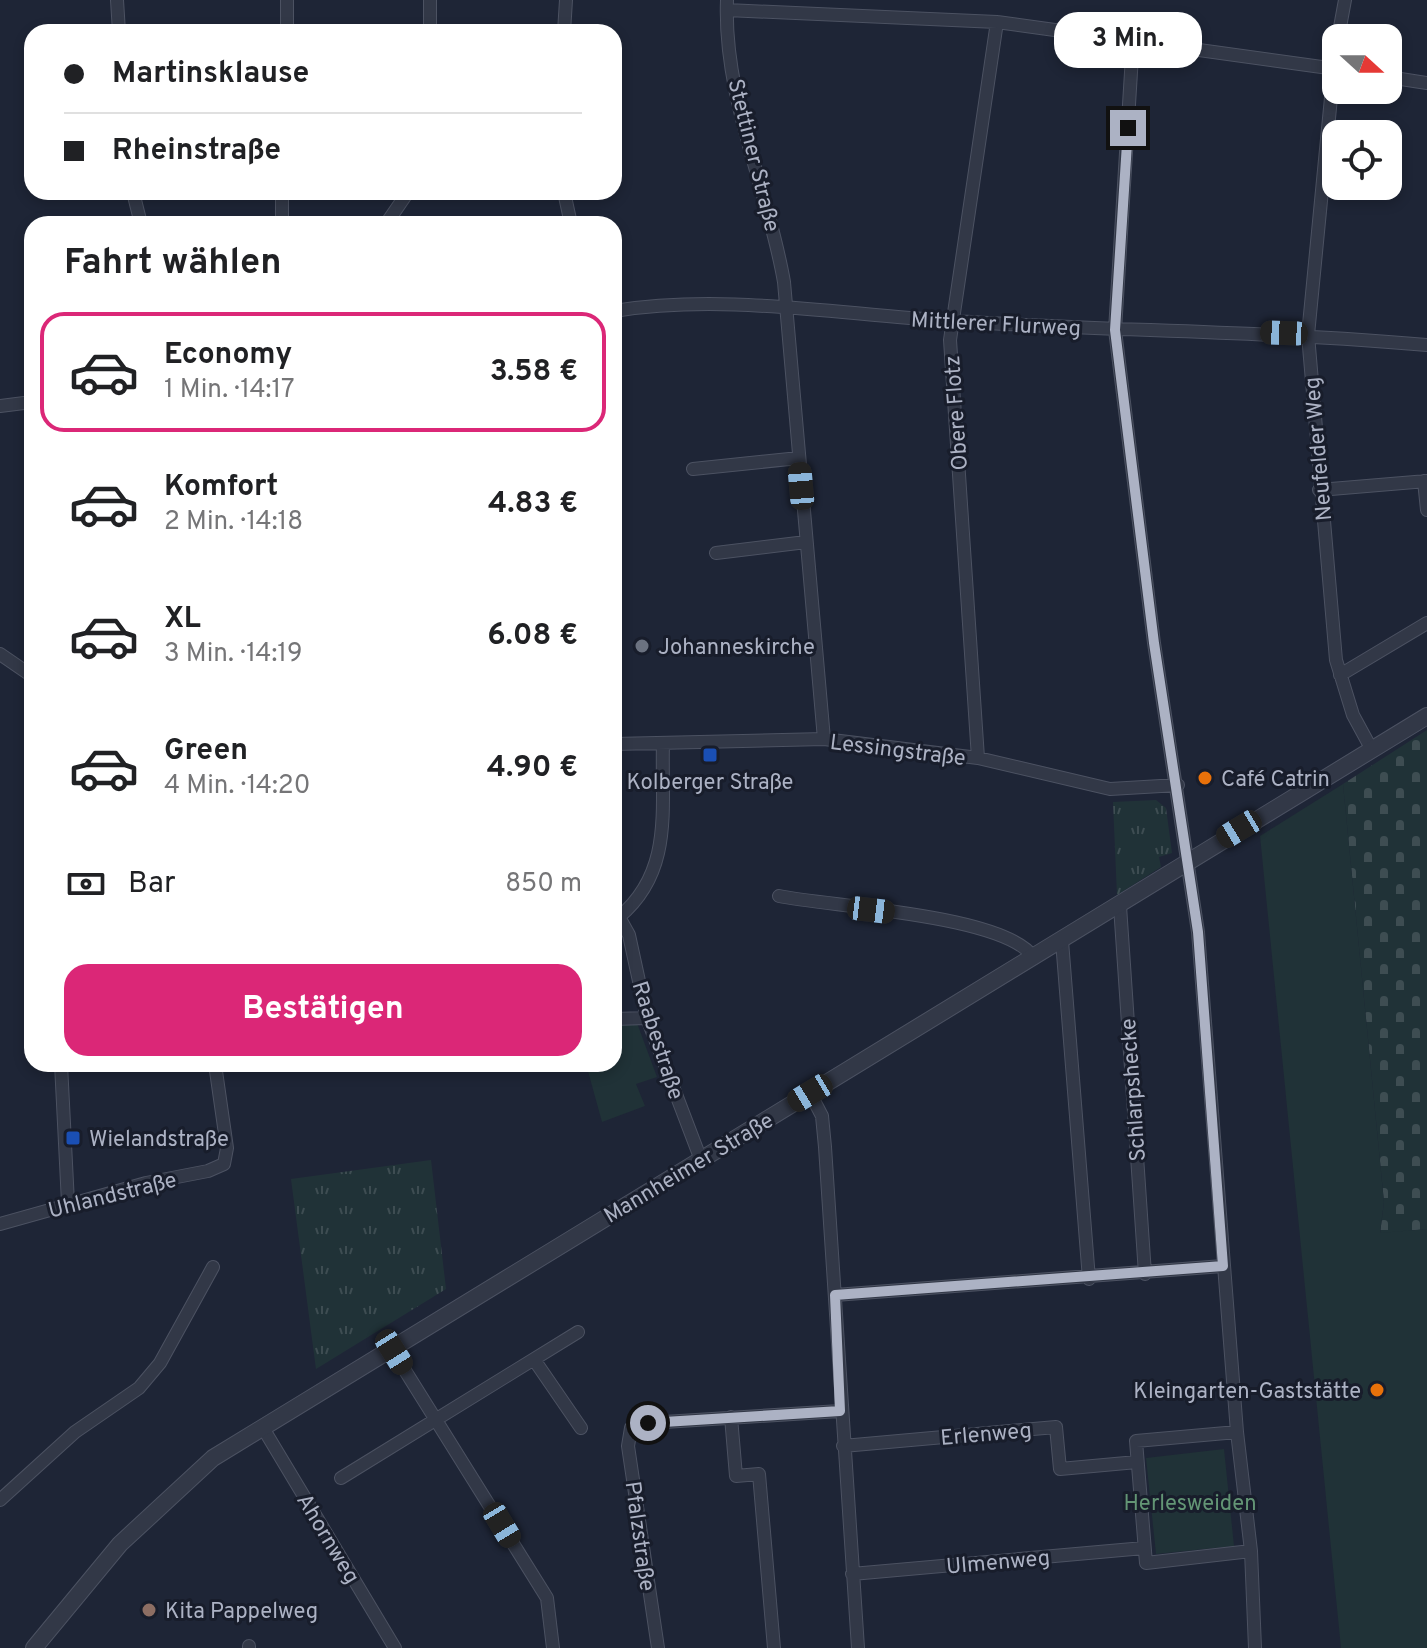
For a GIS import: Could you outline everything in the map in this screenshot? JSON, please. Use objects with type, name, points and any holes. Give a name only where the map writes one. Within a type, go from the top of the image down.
[{"type":"street","points":[[117,0],[118,24]]},
{"type":"street","points":[[287,0],[287,24]]},
{"type":"street","points":[[430,0],[430,24]]},
{"type":"street","points":[[564,24],[566,0]]},
{"type":"street","points":[[1341,24],[1345,0]]},
{"type":"street","points":[[727,5],[997,22],[1322,67]]},
{"type":"street","name":"Stettiner Straße","points":[[727,5],[735,93],[775,228],[785,309]]},
{"type":"street","name":"Obere Flotz","points":[[978,758],[950,340],[997,22]]},
{"type":"street","points":[[1133,40],[1115,330],[1154,643],[1198,932],[1237,1432],[1257,1626],[1255,1648]]},
{"type":"street","points":[[1402,79],[1427,83]]},
{"type":"street","name":"Neufelder Weg","points":[[1331,104],[1308,335],[1336,660],[1353,715],[1372,750]]},
{"type":"street","name":"Mittlerer Flurweg","points":[[622,310],[664,303],[1115,330],[1308,335],[1427,345]]},
{"type":"street","points":[[785,309],[824,739]]},
{"type":"street","points":[[0,406],[24,403]]},
{"type":"street","points":[[693,469],[799,458]]},
{"type":"street","points":[[1319,490],[1426,481],[1427,510]]},
{"type":"street","points":[[716,553],[806,542]]},
{"type":"street","points":[[1340,675],[1427,623]]},
{"type":"street","points":[[0,654],[24,670]]},
{"type":"street","name":"Mannheimer Straße","points":[[34,1648],[148,1515],[213,1458],[1427,716]]},
{"type":"street","name":"Lessingstraße","points":[[622,744],[824,739],[978,758],[1110,789],[1178,785]]},
{"type":"street","name":"Raabestraße","points":[[622,913],[635,903],[652,878],[660,854],[663,743]]},
{"type":"street","points":[[779,896],[955,921],[1021,942],[1034,958]]},
{"type":"street","name":"Schlarpshecke","points":[[1120,906],[1145,1274]]},
{"type":"street","name":"Raabestraße","points":[[622,925],[629,935],[647,1018],[701,1160]]},
{"type":"street","points":[[1062,941],[1089,1279]]},
{"type":"street","points":[[622,1019],[647,1018]]},
{"type":"street","points":[[61,1072],[68,1203]]},
{"type":"street","name":"Uhlandstraße","points":[[0,1224],[68,1203],[208,1171],[224,1164],[227,1148],[216,1072]]},
{"type":"street","points":[[810,1093],[822,1116],[858,1648]]},
{"type":"street","points":[[835,1295],[1089,1279],[1223,1266]]},
{"type":"street","points":[[0,1500],[75,1432],[139,1388],[160,1363],[213,1267]]},
{"type":"street","points":[[341,1478],[578,1332]]},
{"type":"street","points":[[391,1348],[547,1598],[553,1648]]},
{"type":"street","points":[[535,1361],[581,1428]]},
{"type":"street","name":"Pfalzstraße","points":[[658,1648],[628,1446],[631,1428],[648,1423],[840,1411]]},
{"type":"street","points":[[731,1417],[736,1476],[759,1474],[774,1648]]},
{"type":"street","name":"Erlenweg","points":[[843,1446],[1056,1427],[1060,1469],[1137,1462]]},
{"type":"street","name":"Ahornweg","points":[[263,1428],[395,1648]]},
{"type":"street","points":[[1237,1432],[1136,1441],[1144,1548],[1146,1563],[1251,1551]]},
{"type":"street","name":"Ulmenweg","points":[[852,1574],[1144,1548]]},
{"type":"street","points":[[1257,1626],[1263,1648]]},
{"type":"green space","points":[[1427,730],[1427,1229],[1380,1234],[1384,1202],[1343,784]]},
{"type":"green space","points":[[1343,784],[1384,1202],[1380,1233],[1427,1229],[1427,1648],[1341,1648],[1260,836]]},
{"type":"green space","points":[[1156,800],[1166,808],[1172,853],[1159,857],[1161,867],[1117,895],[1113,802]]},
{"type":"green space","points":[[637,1023],[657,1077],[636,1084],[645,1106],[602,1122],[588,1072],[622,1072],[622,1024]]},
{"type":"green space","points":[[431,1160],[446,1289],[316,1369],[291,1179]]},
{"type":"green space","name":"Herlesweiden","points":[[1224,1449],[1234,1546],[1156,1554],[1146,1458]]},
{"type":"place","name":"Johanneskirche","points":[[642,646]]},
{"type":"place","name":"Kolberger Straße","points":[[710,755]]},
{"type":"place","name":"Café Catrin","points":[[1205,778]]},
{"type":"place","name":"Wielandstraße","points":[[73,1138]]},
{"type":"place","name":"Kleingarten-Gaststätte","points":[[1377,1390]]},
{"type":"place","name":"Kita Pappelweg","points":[[149,1610]]},
{"type":"route","points":[[648,1423],[840,1411],[835,1295],[1089,1279],[1223,1266],[1198,932],[1178,785],[1161,696],[1125,429],[1115,330],[1128,128]]}]
